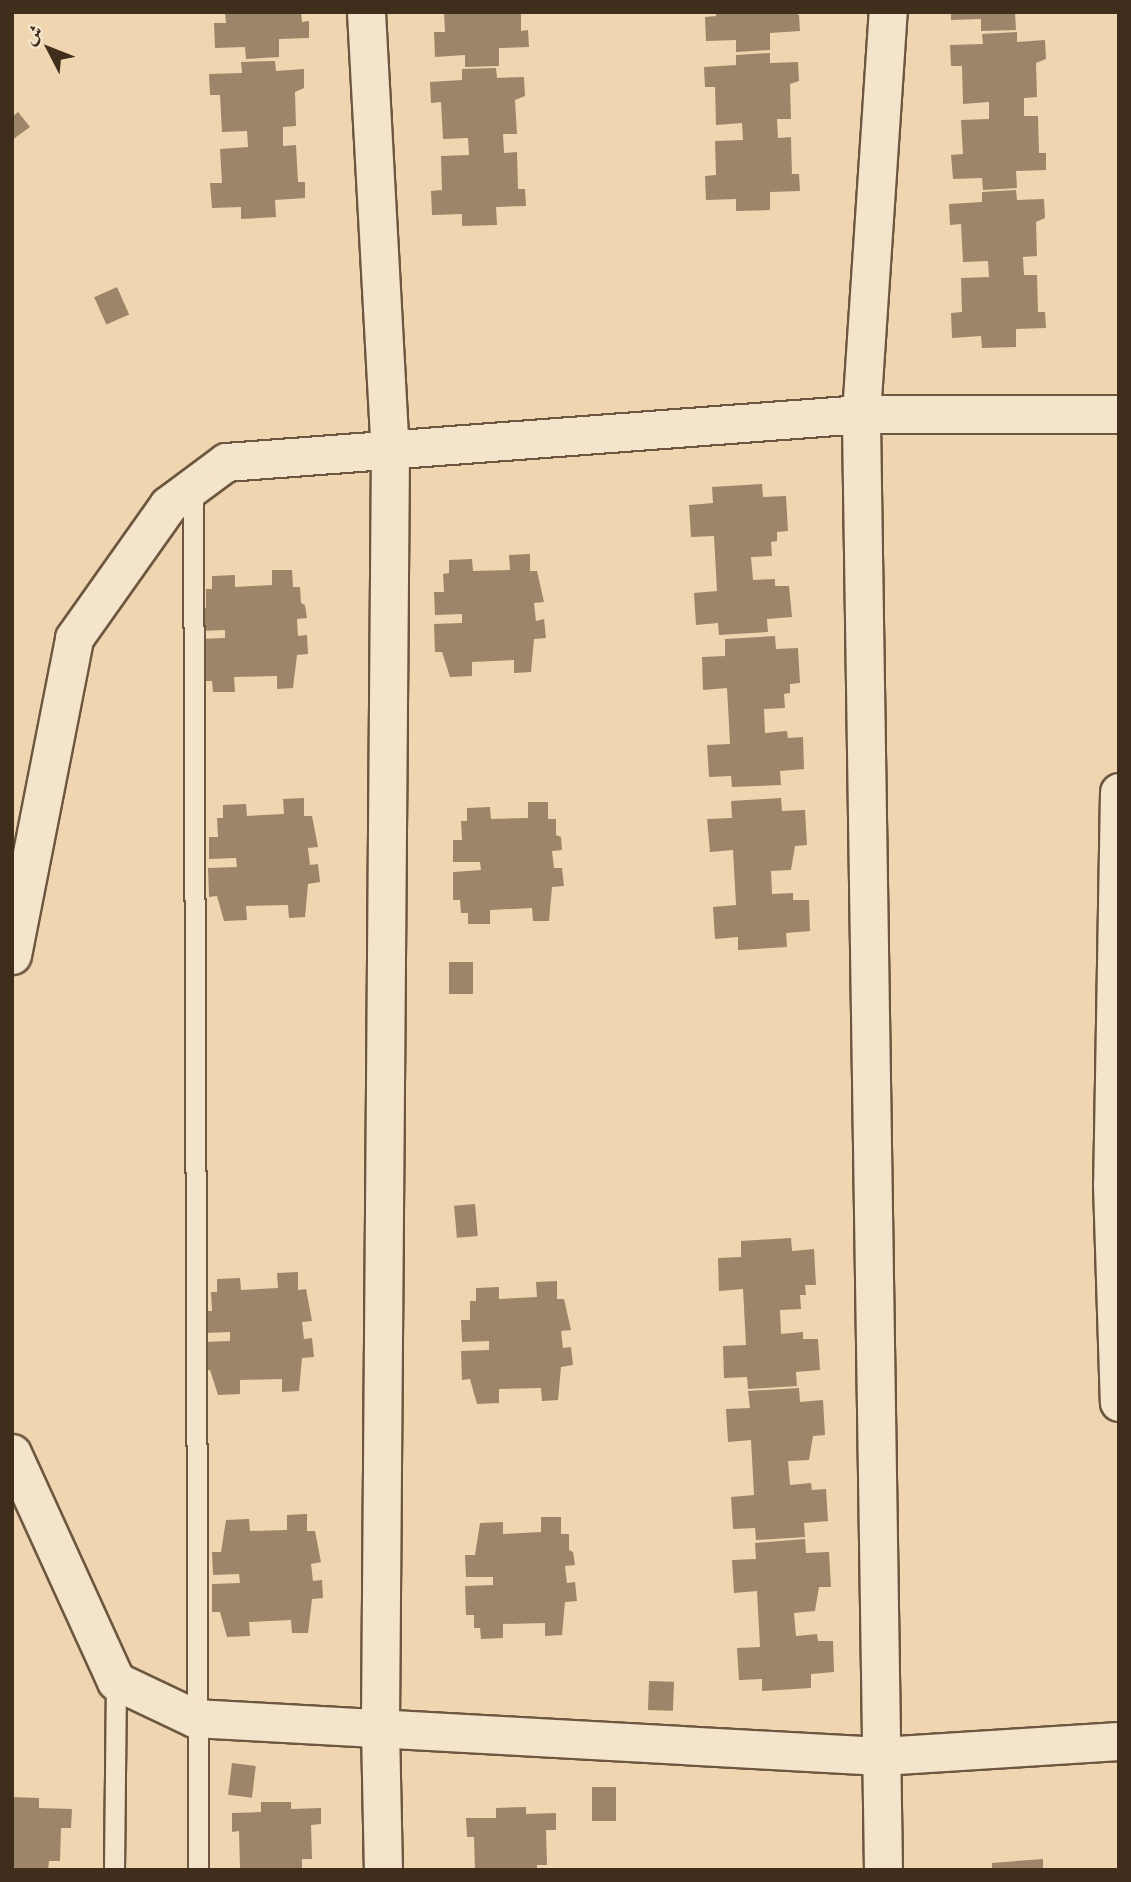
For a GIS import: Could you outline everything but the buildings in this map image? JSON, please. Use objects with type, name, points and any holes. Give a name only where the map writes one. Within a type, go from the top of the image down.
[{"type":"street","points":[[366,12],[390,449],[380,1728],[383,1870]]},
{"type":"street","points":[[883,1870],[861,414],[888,12]]},
{"type":"street","points":[[12,955],[74,638],[168,505],[226,461],[861,414],[1119,414]]},
{"type":"street","points":[[1119,792],[1112,1184],[1119,1402]]},
{"type":"street","points":[[12,1453],[116,1681],[194,1718],[881,1756],[1119,1741]]},
{"type":"lane","points":[[193,486],[194,1718],[198,1870]]},
{"type":"lane","points":[[114,1870],[116,1681]]}]
